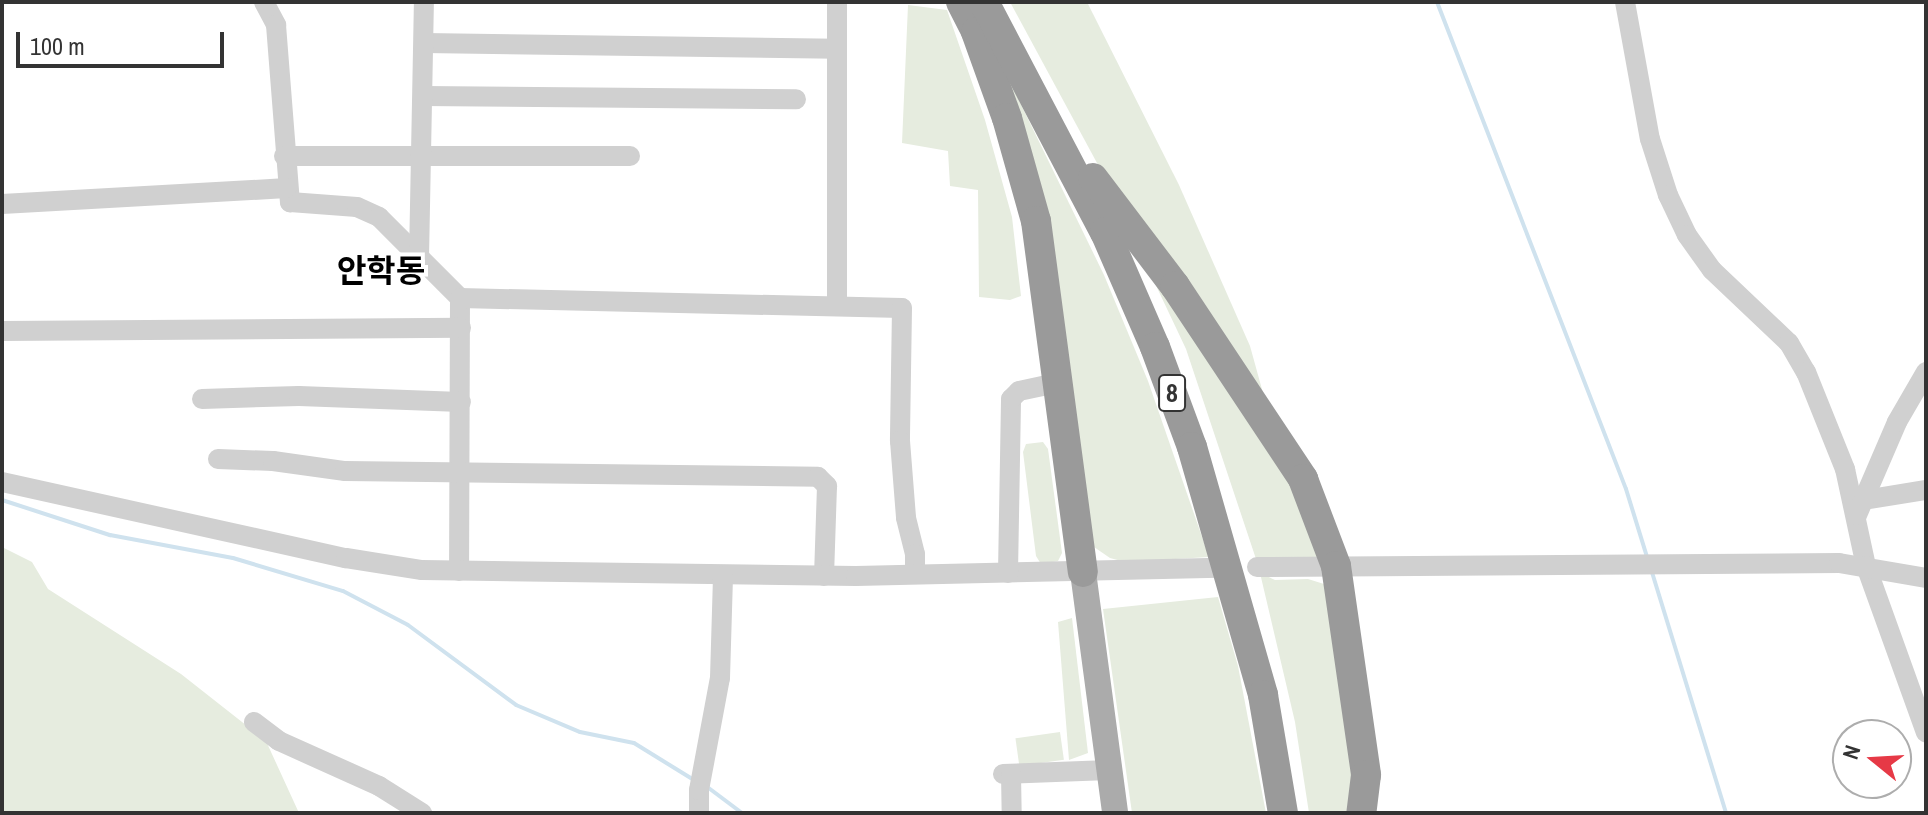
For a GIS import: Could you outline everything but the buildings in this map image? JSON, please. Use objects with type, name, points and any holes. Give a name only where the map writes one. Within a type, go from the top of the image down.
[{"type":"highway","points":[[961,2],[976,32],[1007,118],[1036,221],[1083,572]]},
{"type":"highway","name":"8","points":[[984,2],[1105,232],[1181,418],[1263,695],[1283,813]]},
{"type":"highway","name":"8","points":[[1001,2],[1017,26],[1089,173],[1165,336],[1206,440],[1248,580],[1276,690],[1297,813]]},
{"type":"highway","points":[[1089,173],[1175,286],[1303,479],[1336,566],[1366,775],[1361,813]]},
{"type":"main road","points":[[1083,572],[1115,813]]},
{"type":"street","points":[[264,2],[276,25],[290,202],[357,207],[379,217],[460,298],[902,308],[900,441],[906,518],[915,554],[915,574]]},
{"type":"street","points":[[419,258],[424,2]]},
{"type":"street","points":[[837,2],[837,305]]},
{"type":"street","points":[[1625,2],[1650,139],[1668,195],[1687,235],[1712,270],[1789,343],[1806,372],[1860,507],[1866,566],[1926,733]]},
{"type":"street","points":[[424,43],[836,49]]},
{"type":"street","points":[[423,96],[796,99]]},
{"type":"street","points":[[284,156],[630,156]]},
{"type":"street","points":[[2,204],[287,188]]},
{"type":"street","points":[[459,571],[460,298]]},
{"type":"street","points":[[2,331],[461,328]]},
{"type":"street","points":[[1860,507],[1905,407],[1926,372]]},
{"type":"street","points":[[1008,573],[1011,399],[1019,391],[1057,383]]},
{"type":"street","points":[[202,399],[299,396],[461,402]]},
{"type":"street","points":[[1905,407],[1926,404]]},
{"type":"street","points":[[218,459],[273,461],[345,471],[818,477],[827,486],[824,576]]},
{"type":"street","points":[[2,482],[346,558],[459,571],[824,576],[1219,568]]},
{"type":"street","points":[[1860,507],[1926,490]]},
{"type":"street","points":[[1257,567],[1660,562],[1866,566],[1926,578]]},
{"type":"street","points":[[699,813],[700,784],[720,678],[723,576]]},
{"type":"street","points":[[254,722],[279,741],[379,786],[422,813]]},
{"type":"street","points":[[1012,813],[1007,774],[1109,770]]},
{"type":"shaded area","points":[[1010,2],[1087,2],[1179,185],[1250,346],[1263,393],[1097,163]]},
{"type":"shaded area","points":[[908,5],[947,10],[985,120],[1012,217],[1021,296],[1010,300],[979,297],[978,190],[950,186],[948,151],[902,143]]},
{"type":"shaded area","points":[[993,47],[1104,275],[1148,381],[1209,557],[1125,562],[1110,558],[1094,547]]},
{"type":"shaded area","points":[[1134,239],[1281,462],[1321,557],[1257,562],[1186,349]]},
{"type":"shaded area","points":[[1043,442],[1048,449],[1062,553],[1058,561],[1041,564],[1036,556],[1023,452],[1026,444]]},
{"type":"shaded area","points":[[2,547],[32,562],[48,589],[181,674],[266,741],[299,813],[2,813]]},
{"type":"shaded area","points":[[1260,573],[1275,580],[1308,579],[1324,584],[1356,790],[1351,813],[1309,813],[1295,722]]},
{"type":"shaded area","points":[[1218,597],[1238,666],[1266,813],[1132,813],[1103,609]]},
{"type":"shaded area","points":[[1072,618],[1088,753],[1069,760],[1058,622]]},
{"type":"shaded area","points":[[1060,732],[1064,760],[1019,766],[1015,738]]},
{"type":"waterway","points":[[1437,2],[1626,489],[1647,557]]},
{"type":"waterway","points":[[2,500],[110,535],[233,558],[343,591],[408,625],[516,705],[580,732],[634,743],[694,780]]},
{"type":"waterway","points":[[1651,569],[1726,813]]},
{"type":"waterway","points":[[706,786],[742,813]]},
{"type":"district","name":"안학동","points":[[381,271]]}]
